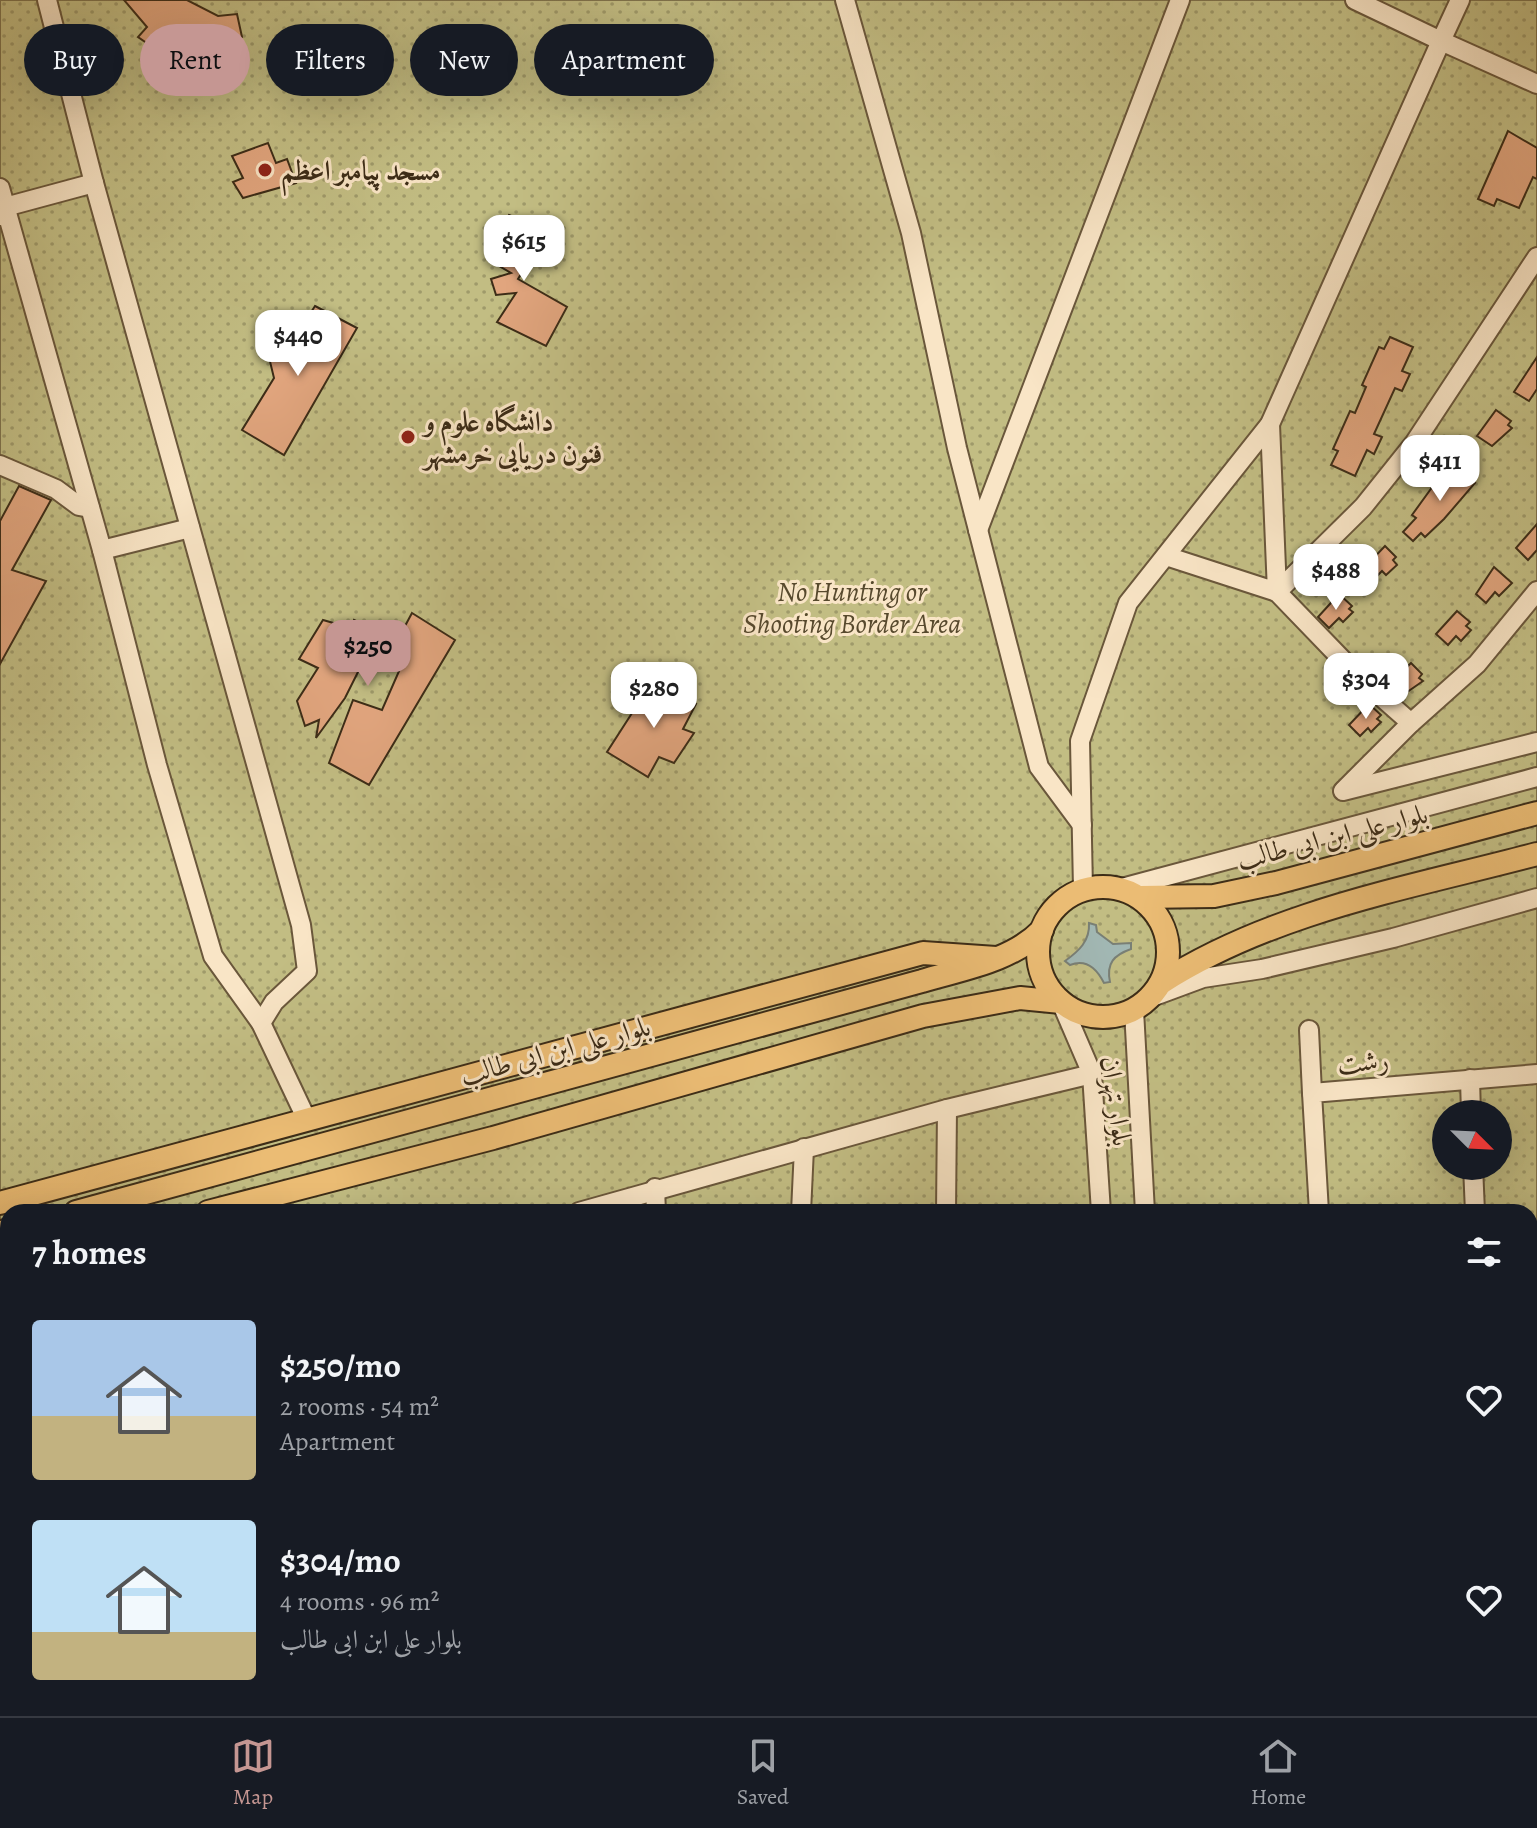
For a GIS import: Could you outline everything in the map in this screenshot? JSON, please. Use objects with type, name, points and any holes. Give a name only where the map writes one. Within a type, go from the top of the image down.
[{"type":"main road","name":"بلوار علی ابن ابی طالب","points":[[1131,893],[1214,896],[1276,883],[1537,813]]},
{"type":"main road","points":[[1148,997],[1168,965],[1166,936],[1154,910],[1131,893],[1102,886],[1083,889],[1051,912],[1042,930],[1038,949],[1040,969],[1048,987],[1061,1002],[1078,1012],[1096,1017],[1115,1016],[1148,997],[1237,940],[1289,921],[1537,854]]},
{"type":"main road","name":"بلوار علی ابن ابی طالب","points":[[105,1204],[996,958],[1028,944],[1042,930]]},
{"type":"main road","points":[[0,1203],[923,953],[996,958]]},
{"type":"main road","points":[[239,1204],[493,1138],[923,1016],[1020,998],[1061,1002]]},
{"type":"street","points":[[47,0],[94,183],[301,925],[307,971],[274,1002],[261,1023]]},
{"type":"street","points":[[845,0],[911,233],[957,448],[1039,767],[1082,825]]},
{"type":"street","points":[[978,530],[1180,0]]},
{"type":"street","points":[[1355,0],[1537,84]]},
{"type":"street","points":[[1083,889],[1080,741],[1128,603],[1270,424],[1460,0]]},
{"type":"street","points":[[3,211],[94,183]]},
{"type":"street","points":[[0,188],[3,211],[102,550],[157,765],[213,956],[261,1023],[307,1120]]},
{"type":"street","points":[[1277,592],[1363,507],[1415,442],[1537,257]]},
{"type":"street","points":[[1270,424],[1277,592]]},
{"type":"street","points":[[0,465],[56,489],[79,506],[90,508]]},
{"type":"street","points":[[102,550],[190,528]]},
{"type":"street","points":[[1166,556],[1277,592],[1360,678],[1411,723]]},
{"type":"street","points":[[1537,591],[1477,664],[1411,723],[1343,791],[1537,742]]},
{"type":"street","points":[[1131,893],[1537,777]]},
{"type":"street","points":[[1148,997],[1203,978],[1262,969],[1393,938],[1537,898]]},
{"type":"street","name":"بلوار تهران","points":[[1145,1204],[1148,997]]},
{"type":"street","name":"بلوار تهران","points":[[1061,1002],[1092,1074],[1100,1204]]},
{"type":"street","points":[[1309,1030],[1312,1093]]},
{"type":"street","points":[[604,1204],[947,1109],[1092,1074]]},
{"type":"street","name":"رشت","points":[[1319,1204],[1312,1093],[1537,1074]]},
{"type":"street","points":[[1470,1079],[1471,1100]]},
{"type":"street","points":[[946,1204],[947,1109]]},
{"type":"street","points":[[801,1204],[804,1148]]},
{"type":"street","points":[[1474,1180],[1475,1204]]},
{"type":"street","points":[[655,1188],[656,1204]]},
{"type":"green space","name":"No Hunting or Shooting Border Area","points":[[0,0],[1537,0],[1537,1204],[0,1204]]},
{"type":"water","points":[[1089,923],[1096,925],[1097,932],[1113,944],[1131,943],[1131,949],[1120,954],[1110,965],[1110,982],[1104,983],[1095,969],[1086,964],[1070,965],[1065,961],[1083,945]]},
{"type":"building","points":[[124,0],[187,0],[218,16],[237,14],[239,24],[144,24]]},
{"type":"building","points":[[1508,131],[1537,148],[1537,179],[1533,177],[1519,208],[1497,199],[1494,206],[1478,199]]},
{"type":"building","name":"مسجد پیامبر اعظم","points":[[268,143],[276,163],[287,159],[296,183],[243,198],[233,182],[243,178],[232,156]]},
{"type":"building","points":[[509,215],[548,232],[518,279],[567,307],[546,346],[497,322],[516,293],[496,295],[491,279],[511,273],[489,260]]},
{"type":"building","points":[[315,306],[357,328],[284,455],[242,430],[274,378],[266,345],[296,336]]},
{"type":"building","points":[[1390,337],[1413,347],[1402,371],[1410,374],[1402,391],[1395,388],[1374,434],[1382,437],[1374,454],[1367,450],[1355,476],[1331,465],[1338,451],[1333,449],[1350,411],[1355,413],[1366,387],[1362,385],[1379,347],[1384,349]]},
{"type":"building","points":[[1537,357],[1537,389],[1529,401],[1514,392]]},
{"type":"building","points":[[1496,410],[1511,421],[1508,425],[1512,428],[1492,446],[1477,436]]},
{"type":"building","points":[[1459,465],[1474,476],[1471,480],[1475,483],[1425,537],[1421,533],[1413,541],[1403,532],[1416,518],[1412,515],[1433,486],[1438,491]]},
{"type":"building","points":[[19,486],[51,500],[12,570],[46,581],[0,664],[0,521]]},
{"type":"building","points":[[1537,524],[1537,550],[1528,560],[1516,548]]},
{"type":"building","points":[[1385,546],[1396,557],[1393,560],[1397,565],[1386,575],[1382,571],[1374,579],[1364,568]]},
{"type":"building","points":[[1494,567],[1512,583],[1499,596],[1495,592],[1486,603],[1476,594]]},
{"type":"building","points":[[1339,594],[1352,606],[1349,609],[1353,612],[1343,622],[1339,618],[1329,628],[1318,617]]},
{"type":"building","points":[[1457,611],[1470,622],[1466,626],[1471,630],[1461,641],[1456,636],[1448,645],[1436,634]]},
{"type":"building","points":[[412,613],[455,640],[369,785],[329,763],[353,700],[382,710],[403,662],[373,642],[345,698],[316,738],[319,720],[305,726],[297,701],[318,668],[299,659],[323,620],[351,628],[354,620],[397,641]]},
{"type":"building","points":[[1411,663],[1422,674],[1419,678],[1423,681],[1400,697],[1388,686]]},
{"type":"building","points":[[652,682],[696,704],[683,729],[694,733],[674,763],[659,757],[648,777],[607,752]]},
{"type":"building","points":[[1369,704],[1381,715],[1377,719],[1381,722],[1371,732],[1368,728],[1360,736],[1349,725]]},
{"type":"place","name":"مسجد پیامبر اعظم","points":[[265,170]]},
{"type":"place","name":"دانشگاه علوم و فنون دریایی خرمشهر","points":[[408,437]]}]
